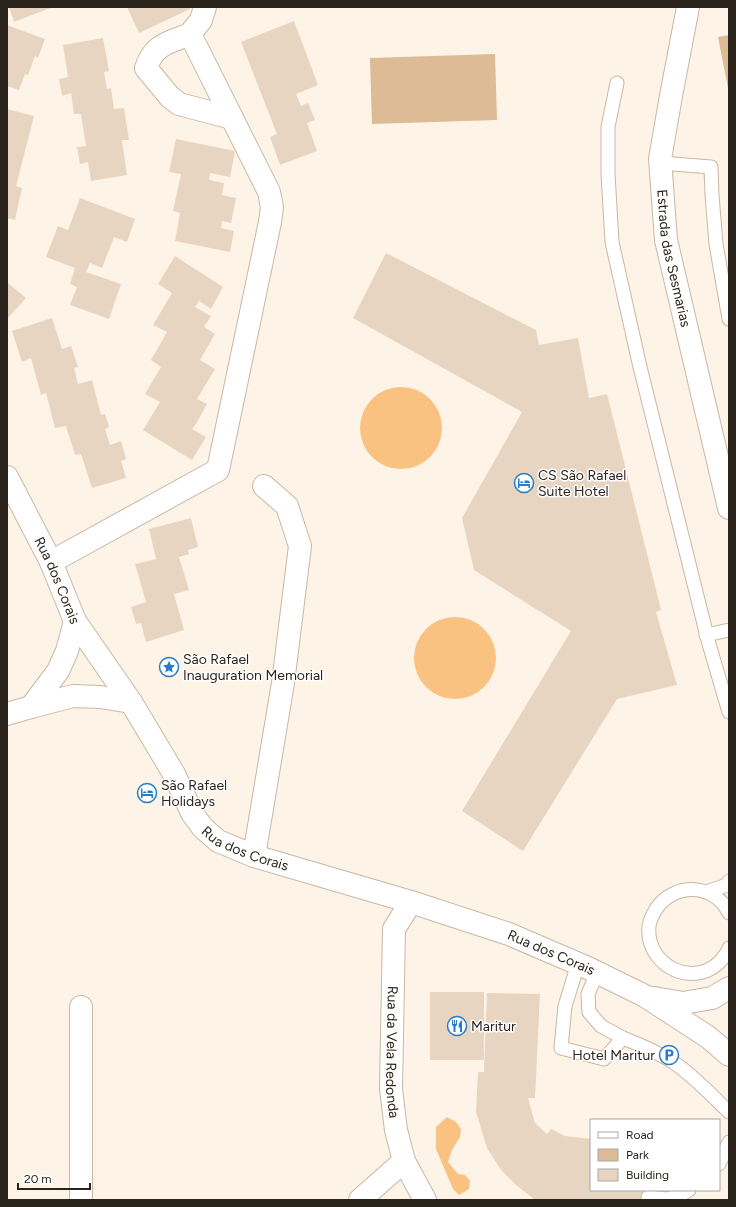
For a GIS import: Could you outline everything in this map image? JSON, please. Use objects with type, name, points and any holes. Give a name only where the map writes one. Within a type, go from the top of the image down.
[{"type":"street","points":[[205,7],[202,20],[190,34],[160,46],[150,57],[146,68],[170,97],[179,104],[232,118]]},
{"type":"street","name":"Estrada das Sesmarias","points":[[688,7],[660,159],[666,240],[722,451],[729,508]]},
{"type":"street","points":[[50,562],[218,470],[272,207],[269,192],[190,34]]},
{"type":"street","name":"Rua dos Corais","points":[[7,478],[50,562],[76,620],[132,702],[174,774],[192,813],[203,828],[218,841],[254,856],[411,902],[509,934],[588,968],[645,996]]},
{"type":"street","points":[[254,856],[283,683],[300,546],[287,506],[264,486]]},
{"type":"street","points":[[31,707],[58,671],[67,651],[76,620]]},
{"type":"street","points":[[7,714],[73,696],[100,696],[132,702]]},
{"type":"street","name":"Rua da Vela Redonda","points":[[411,902],[394,929],[391,1089],[396,1130],[404,1161],[425,1200]]},
{"type":"street","points":[[645,996],[683,1003],[724,994]]},
{"type":"street","points":[[645,996],[708,1037],[729,1055]]},
{"type":"street","points":[[81,1007],[81,1200]]},
{"type":"street","points":[[696,1029],[722,1038],[729,1037]]},
{"type":"street","points":[[360,1200],[404,1161]]},
{"type":"lane","points":[[617,83],[608,127],[608,174],[612,242],[640,367],[706,635],[729,712]]},
{"type":"lane","points":[[661,163],[711,167],[716,244],[729,319]]},
{"type":"lane","points":[[706,635],[729,630]]},
{"type":"lane","points":[[706,892],[727,885],[729,881]]},
{"type":"lane","points":[[729,913],[719,899],[706,892],[692,889],[683,890],[670,895],[661,901],[653,914],[650,925],[650,940],[652,948],[660,960],[680,972],[694,974],[708,970],[719,963],[729,948]]},
{"type":"lane","points":[[588,968],[565,1006],[561,1048],[604,1059],[623,1038]]},
{"type":"lane","points":[[588,968],[589,1012],[601,1026],[623,1038],[645,1046],[674,1063],[698,1082],[729,1112]]},
{"type":"lane","points":[[720,1162],[729,1142]]},
{"type":"lane","points":[[648,1196],[667,1200],[687,1191]]},
{"type":"green space","points":[[729,35],[729,93],[718,37]]},
{"type":"green space","points":[[495,54],[497,120],[372,124],[370,58]]},
{"type":"shaded area","points":[[401,387],[417,390],[430,399],[439,412],[442,428],[439,444],[430,457],[417,466],[401,469],[385,466],[372,457],[363,444],[360,428],[363,412],[372,399],[385,390]]},
{"type":"shaded area","points":[[455,617],[471,620],[484,629],[493,642],[496,658],[493,674],[484,687],[471,696],[455,699],[439,696],[426,687],[417,674],[414,658],[417,642],[426,629],[439,620]]},
{"type":"shaded area","points":[[447,1117],[456,1122],[461,1129],[460,1137],[452,1150],[448,1162],[458,1174],[465,1175],[470,1181],[469,1189],[459,1195],[453,1189],[436,1149],[436,1127]]},
{"type":"building","points":[[9,7],[53,7],[14,22]]},
{"type":"building","points":[[127,7],[189,7],[190,9],[139,33]]},
{"type":"building","points":[[294,21],[318,85],[296,94],[301,106],[308,103],[315,120],[307,123],[317,151],[280,165],[270,137],[277,134],[241,42]]},
{"type":"building","points":[[7,25],[45,39],[38,58],[35,56],[28,75],[25,74],[19,90],[7,86]]},
{"type":"building","points":[[103,38],[109,71],[104,72],[107,89],[111,88],[114,109],[124,108],[129,140],[122,140],[127,175],[91,181],[88,162],[80,164],[77,147],[86,146],[81,114],[74,114],[71,93],[62,96],[59,79],[68,77],[63,45]]},
{"type":"building","points":[[7,109],[34,116],[16,186],[22,188],[15,220],[7,218]]},
{"type":"building","points":[[176,139],[235,151],[230,177],[210,173],[209,180],[224,183],[222,195],[236,198],[231,223],[222,221],[221,228],[234,231],[230,252],[175,241],[180,213],[173,211],[181,174],[169,172]]},
{"type":"building","points":[[80,198],[135,219],[127,242],[114,237],[102,268],[90,263],[86,272],[121,284],[109,319],[70,305],[77,287],[70,284],[75,268],[46,257],[58,226],[68,230]]},
{"type":"building","points":[[386,253],[536,330],[539,345],[578,338],[589,398],[607,394],[661,610],[656,612],[677,685],[617,699],[523,851],[462,811],[571,631],[474,570],[462,518],[522,412],[353,318]]},
{"type":"building","points":[[175,256],[223,287],[211,309],[199,301],[195,307],[211,316],[204,327],[215,334],[200,360],[215,369],[197,399],[207,404],[192,429],[206,437],[192,460],[143,430],[160,402],[145,394],[161,367],[151,360],[167,332],[153,325],[172,293],[158,284]]},
{"type":"building","points":[[7,282],[26,298],[7,319]]},
{"type":"building","points":[[52,318],[62,349],[71,346],[78,367],[74,368],[78,384],[92,380],[101,415],[105,414],[109,427],[105,429],[110,445],[121,441],[126,459],[121,461],[126,478],[92,488],[81,454],[75,455],[66,426],[55,428],[46,393],[41,395],[31,358],[22,362],[12,331]]},
{"type":"building","points":[[191,518],[198,547],[188,550],[189,554],[179,557],[189,590],[174,594],[184,630],[146,642],[141,623],[136,624],[131,607],[146,602],[135,564],[156,559],[149,529]]},
{"type":"building","name":"Maritur","points":[[430,992],[484,992],[484,1060],[430,1060]]},
{"type":"building","points":[[487,993],[540,994],[535,1098],[528,1098],[535,1123],[547,1134],[551,1129],[565,1136],[590,1139],[590,1191],[649,1191],[648,1200],[537,1200],[516,1185],[501,1170],[487,1148],[476,1112],[478,1072],[484,1072]]},
{"type":"place","name":"CS São Rafael Suite Hotel","points":[[524,483]]},
{"type":"place","name":"São Rafael Inauguration Memorial","points":[[169,667]]},
{"type":"place","name":"São Rafael Holidays","points":[[147,793]]},
{"type":"place","name":"Maritur","points":[[457,1026]]},
{"type":"place","name":"Hotel Maritur","points":[[669,1055]]}]
